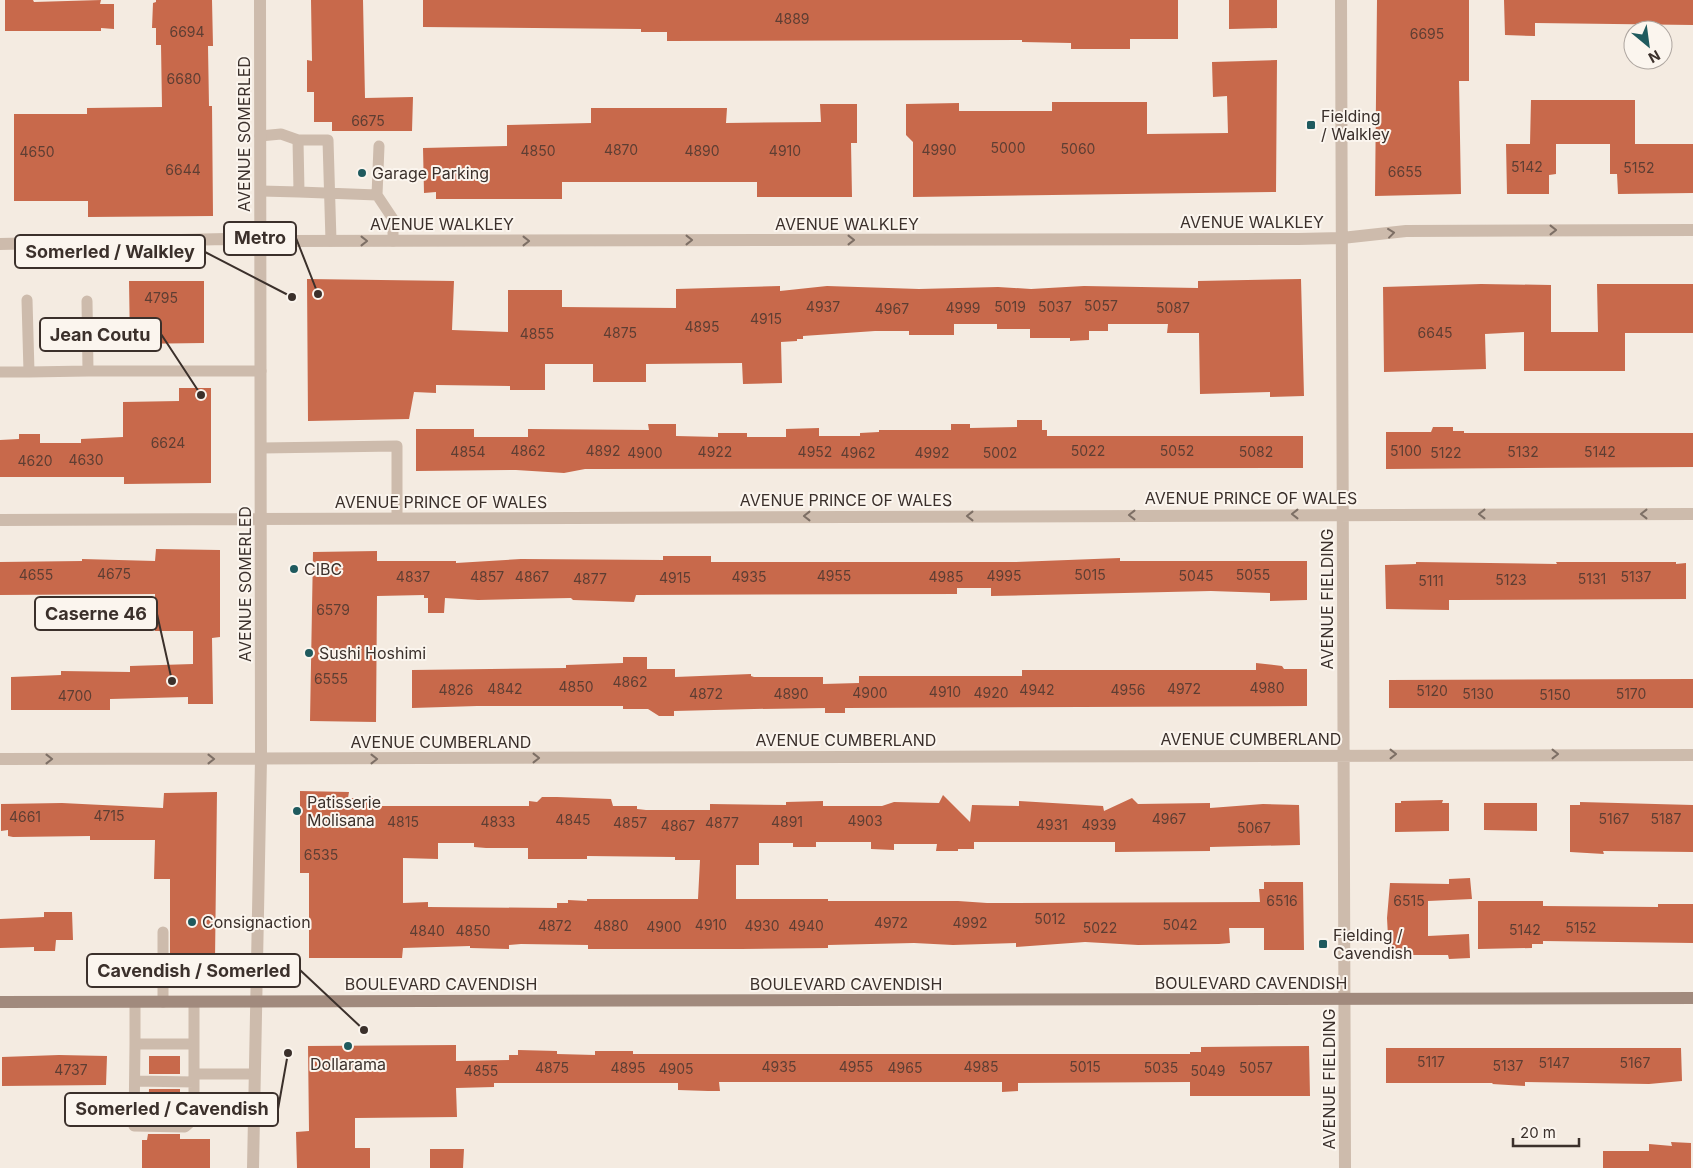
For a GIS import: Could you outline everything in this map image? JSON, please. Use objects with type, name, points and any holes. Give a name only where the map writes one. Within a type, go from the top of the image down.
[{"type":"main road","name":"BOULEVARD CAVENDISH","points":[[0,1002],[1693,998]]},
{"type":"street","name":"AVENUE SOMERLED","points":[[253,1168],[253,1074],[257,1001],[261,759],[262,371],[260,0]]},
{"type":"street","name":"AVENUE FIELDING","points":[[1342,0],[1345,1168]]},
{"type":"street","name":"AVENUE WALKLEY","points":[[0,244],[261,240],[1342,238],[1406,231],[1693,230]]},
{"type":"street","name":"AVENUE PRINCE OF WALES","points":[[0,520],[1693,514]]},
{"type":"street","name":"AVENUE CUMBERLAND","points":[[0,759],[1693,755]]},
{"type":"lane","points":[[260,136],[281,134],[298,140],[328,140],[331,241]]},
{"type":"lane","points":[[298,140],[299,192]]},
{"type":"lane","points":[[379,146],[377,195],[393,219],[392,241]]},
{"type":"lane","points":[[260,191],[377,195]]},
{"type":"lane","points":[[27,300],[29,372]]},
{"type":"lane","points":[[87,302],[88,371]]},
{"type":"lane","points":[[0,372],[262,371]]},
{"type":"lane","points":[[262,448],[396,446],[397,518]]},
{"type":"lane","points":[[163,932],[163,1002]]},
{"type":"lane","points":[[135,1002],[134,1126],[185,1127],[194,1120],[253,1119]]},
{"type":"lane","points":[[194,1002],[194,1120]]},
{"type":"lane","points":[[135,1044],[194,1044]]},
{"type":"lane","points":[[135,1081],[253,1074]]},
{"type":"building","points":[[5,0],[33,0],[34,2],[101,0],[100,4],[114,4],[114,29],[101,28],[101,31],[5,31]]},
{"type":"building","points":[[156,0],[212,0],[213,46],[208,46],[209,106],[212,106],[213,216],[88,217],[88,201],[14,201],[14,114],[87,114],[87,108],[162,107],[161,45],[156,45],[156,28],[152,28],[153,3]]},
{"type":"building","points":[[311,0],[363,0],[365,98],[413,97],[412,131],[332,131],[332,122],[314,122],[314,92],[307,92],[307,60],[312,61]]},
{"type":"building","points":[[423,0],[1178,0],[1178,39],[1130,39],[1130,49],[1071,49],[1071,43],[1022,42],[1022,40],[667,41],[667,32],[641,32],[641,29],[423,27]]},
{"type":"building","points":[[1229,0],[1277,0],[1277,28],[1229,29]]},
{"type":"building","points":[[1377,0],[1469,0],[1469,81],[1459,81],[1461,194],[1375,196]]},
{"type":"building","points":[[1504,0],[1693,0],[1693,25],[1673,25],[1673,20],[1623,20],[1623,24],[1535,23],[1535,36],[1505,35]]},
{"type":"building","points":[[1277,60],[1276,192],[913,197],[913,142],[906,135],[906,104],[959,103],[959,111],[1052,111],[1052,102],[1147,102],[1147,134],[1228,133],[1227,96],[1213,97],[1212,62]]},
{"type":"building","points":[[1531,100],[1635,100],[1635,144],[1693,144],[1693,193],[1618,194],[1617,174],[1610,174],[1610,144],[1556,144],[1556,174],[1549,175],[1549,194],[1507,194],[1506,144],[1530,144]]},
{"type":"building","points":[[820,104],[857,104],[857,143],[851,143],[852,197],[757,197],[757,182],[562,182],[562,199],[436,199],[436,192],[424,193],[423,148],[507,146],[507,125],[591,123],[591,108],[727,108],[726,123],[821,122]]},
{"type":"building","points":[[307,279],[454,281],[452,330],[508,332],[508,290],[562,290],[562,307],[676,308],[676,289],[780,286],[780,291],[827,286],[919,289],[998,287],[1031,289],[1084,286],[1198,288],[1198,281],[1301,279],[1304,396],[1270,397],[1270,392],[1200,394],[1199,333],[1167,333],[1168,324],[1108,324],[1108,331],[1089,331],[1089,340],[1070,341],[1070,338],[1030,338],[1030,329],[997,329],[997,324],[954,324],[954,335],[909,335],[909,331],[875,331],[803,336],[803,339],[797,339],[797,341],[781,342],[782,383],[743,384],[742,363],[646,364],[646,382],[593,382],[593,364],[545,364],[545,390],[510,390],[510,386],[436,385],[436,393],[414,392],[409,419],[308,421]]},
{"type":"building","points":[[129,281],[204,281],[204,343],[130,344]]},
{"type":"building","points":[[1481,284],[1551,285],[1551,332],[1598,332],[1597,284],[1693,284],[1693,333],[1625,333],[1625,371],[1524,371],[1524,332],[1485,334],[1486,369],[1384,372],[1383,287]]},
{"type":"building","points":[[179,388],[211,388],[211,483],[124,484],[124,477],[0,477],[0,440],[19,439],[19,434],[40,434],[40,443],[81,443],[81,439],[123,437],[123,402],[179,401]]},
{"type":"building","points":[[1017,420],[1042,420],[1042,430],[1047,430],[1047,436],[1303,436],[1303,468],[585,469],[564,473],[516,470],[416,471],[416,429],[474,429],[474,437],[528,437],[528,429],[649,430],[648,424],[676,424],[676,436],[718,437],[718,433],[747,433],[747,437],[786,437],[786,429],[819,428],[819,436],[860,436],[860,433],[879,432],[879,430],[951,430],[951,424],[970,424],[970,428],[1017,427]]},
{"type":"building","points":[[1433,427],[1453,427],[1453,431],[1464,431],[1464,433],[1693,433],[1693,467],[1386,469],[1386,432],[1431,432]]},
{"type":"building","points":[[156,549],[220,550],[220,637],[212,638],[213,704],[188,704],[188,697],[110,699],[110,710],[11,710],[11,677],[61,675],[61,671],[130,672],[130,666],[193,664],[193,631],[155,631],[155,594],[0,595],[0,562],[82,561],[82,559],[155,561]]},
{"type":"building","points":[[377,551],[377,561],[456,561],[456,563],[521,559],[663,560],[663,556],[711,556],[711,562],[1016,562],[1120,558],[1120,561],[1307,561],[1307,600],[1270,601],[1270,593],[1211,591],[991,596],[991,588],[957,588],[957,594],[636,595],[634,602],[573,600],[571,598],[478,600],[445,598],[444,613],[428,613],[428,598],[424,598],[424,595],[377,596],[376,722],[310,721],[313,552]]},
{"type":"building","points":[[1416,562],[1686,563],[1686,599],[1449,600],[1449,610],[1386,609],[1385,565],[1416,564]]},
{"type":"building","points":[[623,657],[647,657],[647,669],[675,669],[675,677],[751,674],[754,677],[823,677],[823,684],[859,683],[859,676],[1022,676],[1022,670],[1256,670],[1256,663],[1282,666],[1284,669],[1307,669],[1307,706],[845,708],[845,713],[825,713],[825,708],[754,709],[674,711],[674,716],[659,716],[648,709],[623,709],[623,706],[412,708],[412,670],[566,668],[566,665],[623,663]]},
{"type":"building","points":[[1693,679],[1693,708],[1389,708],[1389,680]]},
{"type":"building","points":[[300,791],[349,792],[348,798],[373,798],[373,806],[529,806],[529,801],[537,802],[542,797],[557,797],[611,799],[613,806],[637,806],[637,809],[646,810],[710,810],[710,804],[786,805],[786,802],[823,801],[823,806],[882,806],[894,802],[939,803],[943,795],[970,822],[972,805],[1019,806],[1019,801],[1103,806],[1104,811],[1132,798],[1138,804],[1210,803],[1210,808],[1263,804],[1299,805],[1300,845],[1210,847],[1210,851],[1115,852],[1115,842],[974,842],[974,849],[958,849],[958,851],[936,851],[937,844],[894,844],[894,850],[871,849],[871,842],[816,842],[816,847],[793,847],[793,843],[759,843],[759,865],[736,865],[736,899],[958,901],[987,903],[1260,902],[1259,889],[1264,889],[1264,882],[1303,882],[1304,950],[1264,950],[1264,928],[1229,928],[1230,943],[1219,944],[1138,945],[1085,942],[1016,947],[1016,943],[953,945],[914,943],[828,945],[828,948],[588,949],[588,945],[521,944],[509,945],[509,949],[470,948],[470,946],[403,948],[402,958],[309,958],[309,873],[300,873]],"holes":[[[438,843],[474,843],[474,847],[528,848],[528,859],[587,859],[587,856],[675,857],[675,860],[700,860],[698,899],[568,900],[568,903],[557,903],[557,908],[428,907],[428,902],[403,903],[403,858],[438,859]]]},
{"type":"building","points":[[217,792],[215,960],[170,960],[170,879],[154,879],[155,840],[90,840],[90,836],[13,837],[8,836],[8,830],[1,831],[1,804],[62,803],[163,808],[164,793]]},
{"type":"building","points":[[1443,800],[1442,803],[1449,803],[1449,831],[1395,832],[1395,803],[1401,803],[1401,801]]},
{"type":"building","points":[[1580,802],[1693,805],[1693,852],[1603,851],[1604,854],[1570,852],[1570,805],[1580,805]]},
{"type":"building","points":[[1484,803],[1537,803],[1537,831],[1484,830]]},
{"type":"building","points":[[1470,878],[1472,899],[1428,901],[1428,936],[1469,934],[1470,958],[1449,959],[1448,955],[1389,955],[1387,918],[1390,883],[1449,884],[1449,879]]},
{"type":"building","points":[[1478,901],[1543,901],[1543,906],[1658,907],[1658,904],[1693,904],[1693,943],[1543,941],[1543,944],[1532,944],[1532,948],[1478,949]]},
{"type":"building","points":[[44,912],[72,912],[73,940],[56,940],[55,951],[34,951],[34,947],[0,948],[0,919],[44,917]]},
{"type":"building","points":[[456,1045],[456,1061],[509,1060],[509,1055],[518,1055],[518,1050],[557,1051],[557,1054],[595,1055],[595,1051],[633,1051],[633,1054],[1190,1054],[1190,1052],[1201,1052],[1201,1047],[1309,1046],[1310,1096],[1190,1096],[1190,1082],[1018,1083],[1018,1091],[1002,1092],[1002,1082],[719,1082],[720,1091],[678,1090],[678,1083],[494,1083],[494,1087],[456,1088],[457,1117],[355,1118],[355,1148],[370,1148],[370,1168],[297,1168],[296,1132],[309,1131],[308,1046]]},
{"type":"building","points":[[1386,1048],[1681,1048],[1682,1081],[1649,1084],[1525,1082],[1525,1086],[1493,1083],[1386,1083]]},
{"type":"building","points":[[107,1056],[106,1085],[2,1086],[2,1057]]},
{"type":"building","points":[[149,1056],[180,1056],[180,1074],[149,1074]]},
{"type":"building","points":[[149,1089],[180,1089],[180,1119],[148,1119]]},
{"type":"building","points":[[148,1134],[180,1134],[180,1139],[210,1139],[210,1168],[142,1168],[142,1140],[147,1140]]},
{"type":"building","points":[[1671,1142],[1691,1143],[1691,1168],[1603,1168],[1603,1151],[1649,1151],[1649,1144],[1672,1146]]},
{"type":"building","points":[[430,1149],[464,1149],[463,1168],[430,1168]]},
{"type":"place","name":"Fielding / Walkley","points":[[1311,125]]},
{"type":"place","name":"Garage Parking","points":[[362,173]]},
{"type":"place","name":"Metro","points":[[318,294]]},
{"type":"place","name":"Somerled / Walkley","points":[[292,297]]},
{"type":"place","name":"Jean Coutu","points":[[201,395]]},
{"type":"place","name":"CIBC","points":[[294,569]]},
{"type":"place","name":"Sushi Hoshimi","points":[[309,653]]},
{"type":"place","name":"Caserne 46","points":[[172,681]]},
{"type":"place","name":"Patisserie Molisana","points":[[297,811]]},
{"type":"place","name":"Consignaction","points":[[192,922]]},
{"type":"place","name":"Fielding / Cavendish","points":[[1323,944]]},
{"type":"place","name":"Cavendish / Somerled","points":[[364,1030]]},
{"type":"place","name":"Dollarama","points":[[348,1046]]},
{"type":"place","name":"Somerled / Cavendish","points":[[288,1053]]}]
